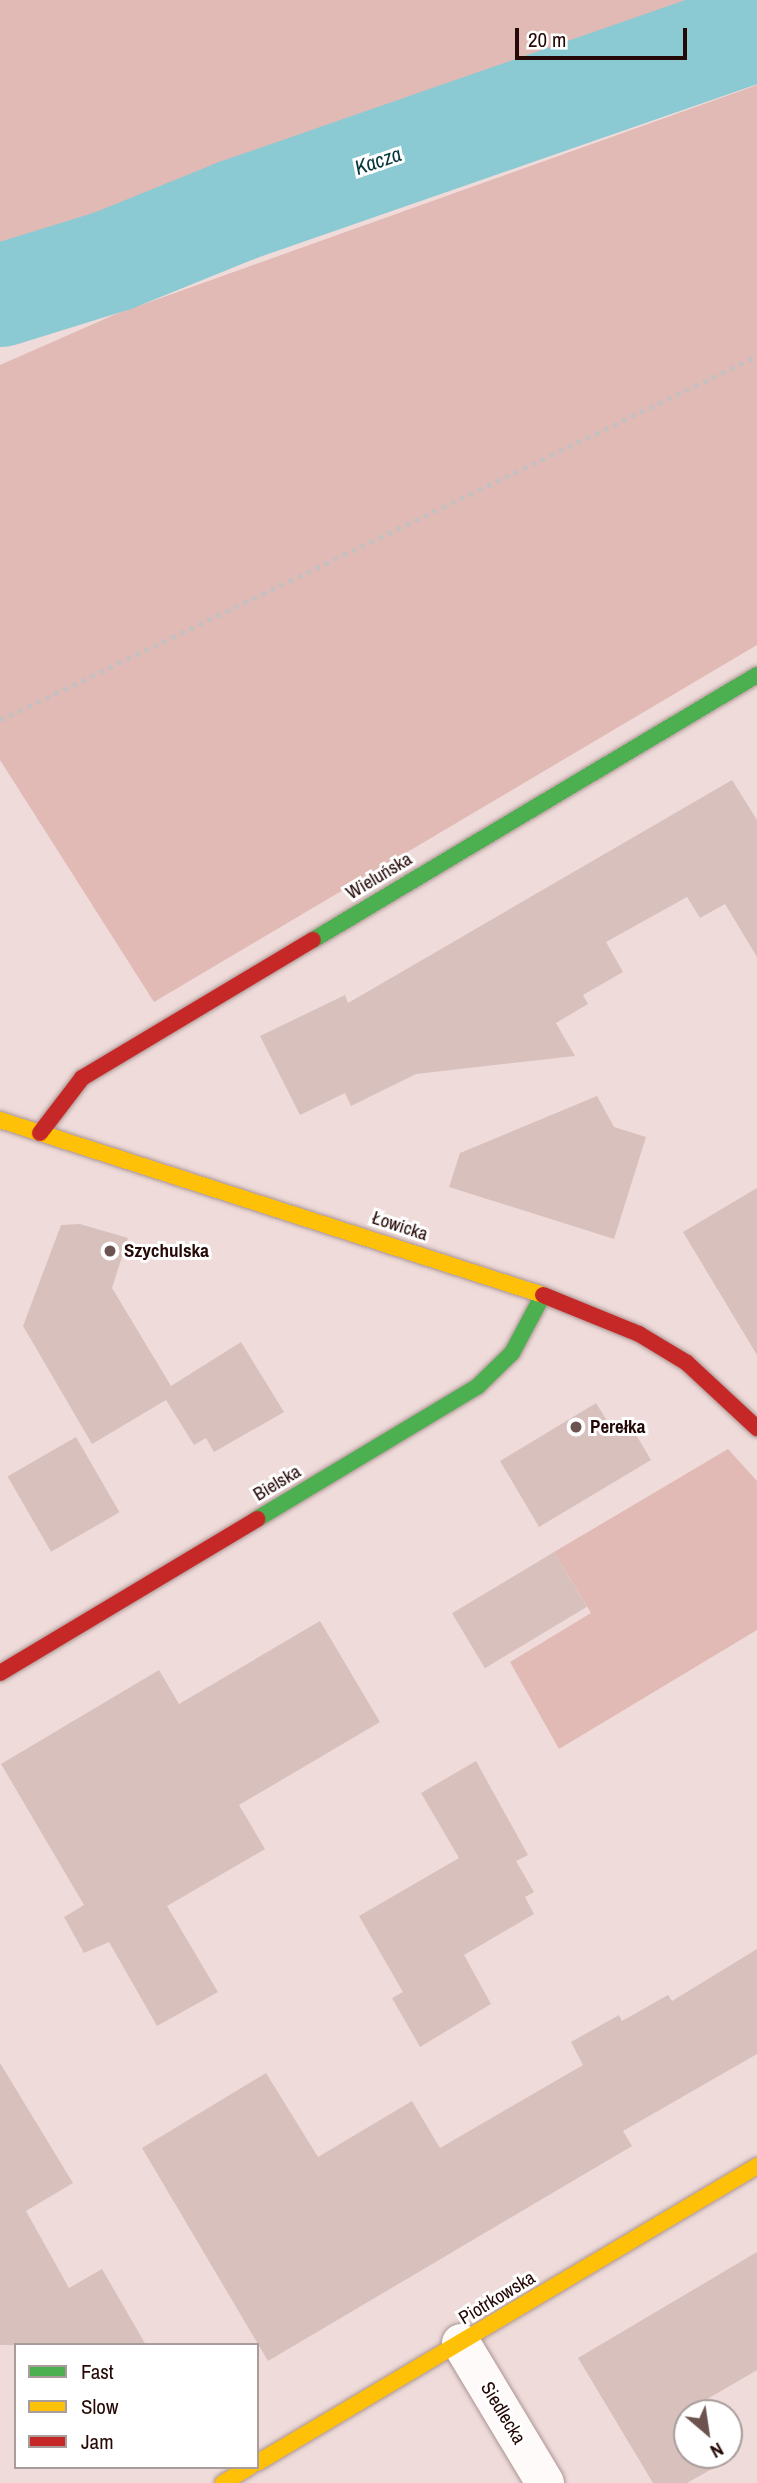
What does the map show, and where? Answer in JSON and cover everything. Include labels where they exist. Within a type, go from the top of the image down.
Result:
[{"type":"street","name":"Wieluńska","points":[[40,1133],[82,1078],[757,675]]},
{"type":"street","name":"Łowicka","points":[[0,1119],[543,1295],[639,1334],[687,1363],[752,1412]]},
{"type":"street","name":"Bielska","points":[[0,1673],[477,1387],[512,1353],[543,1295]]},
{"type":"street","name":"Piotrkowska","points":[[259,2462],[757,2166]]},
{"type":"street","name":"Siedlecka","points":[[461,2343],[545,2483]]},
{"type":"street","points":[[223,2483],[247,2469]]},
{"type":"path","points":[[0,720],[757,356]]},
{"type":"shaded area","points":[[0,0],[757,1],[176,194],[0,260]]},
{"type":"shaded area","points":[[757,85],[757,645],[154,1002],[0,760],[0,365],[116,314]]},
{"type":"shaded area","points":[[728,1449],[757,1481],[757,1630],[559,1749],[510,1662],[591,1613],[554,1552]]},
{"type":"building","points":[[732,780],[757,820],[757,957],[725,904],[700,918],[687,897],[606,942],[623,972],[583,995],[588,1004],[556,1023],[575,1056],[416,1074],[351,1106],[345,1093],[300,1115],[260,1036],[345,995],[348,1003]]},
{"type":"building","points":[[597,1096],[614,1127],[646,1137],[614,1239],[449,1187],[460,1153]]},
{"type":"building","points":[[757,1188],[757,1355],[683,1232]]},
{"type":"building","points":[[80,1224],[128,1238],[112,1288],[171,1386],[241,1342],[284,1412],[214,1452],[206,1438],[194,1445],[166,1400],[92,1444],[23,1326],[61,1225]]},
{"type":"building","points":[[596,1403],[611,1427],[635,1433],[651,1460],[539,1527],[500,1461]]},
{"type":"building","points":[[76,1437],[120,1512],[51,1552],[8,1476]]},
{"type":"building","points":[[554,1552],[587,1607],[485,1668],[452,1613]]},
{"type":"building","points":[[320,1621],[380,1722],[239,1805],[265,1849],[167,1906],[218,1992],[157,2026],[109,1942],[84,1953],[64,1917],[84,1905],[1,1764],[159,1670],[179,1704]]},
{"type":"building","points":[[476,1761],[528,1855],[516,1861],[534,1892],[525,1897],[534,1914],[464,1955],[491,2004],[420,2047],[392,1998],[403,1992],[359,1916],[459,1858],[421,1793]]},
{"type":"building","points":[[757,1949],[757,2054],[623,2131],[632,2146],[268,2361],[142,2148],[266,2073],[318,2157],[412,2101],[440,2148],[583,2065],[571,2042],[619,2015],[622,2021],[668,1995],[672,2001]]},
{"type":"building","points":[[0,2063],[73,2183],[26,2211],[69,2288],[102,2269],[145,2343],[0,2345]]},
{"type":"building","points":[[757,2252],[757,2370],[707,2399],[673,2399],[673,2469],[712,2469],[687,2483],[653,2483],[578,2358]]},
{"type":"waterway","name":"Kacza","points":[[0,295],[113,260],[236,210],[757,29]]},
{"type":"traffic: fast","points":[[313,940],[757,675]]},
{"type":"traffic: fast","points":[[257,1519],[477,1387],[512,1353],[543,1295]]},
{"type":"traffic: slow","points":[[0,1120],[543,1295]]},
{"type":"traffic: slow","points":[[259,2462],[757,2166]]},
{"type":"traffic: slow","points":[[223,2483],[247,2469]]},
{"type":"traffic: jam","points":[[40,1133],[82,1078],[313,940]]},
{"type":"traffic: jam","points":[[543,1295],[639,1334],[687,1363],[757,1428]]},
{"type":"traffic: jam","points":[[0,1673],[257,1519]]},
{"type":"place","name":"Szychulska","points":[[110,1251]]},
{"type":"place","name":"Perełka","points":[[576,1427]]}]
